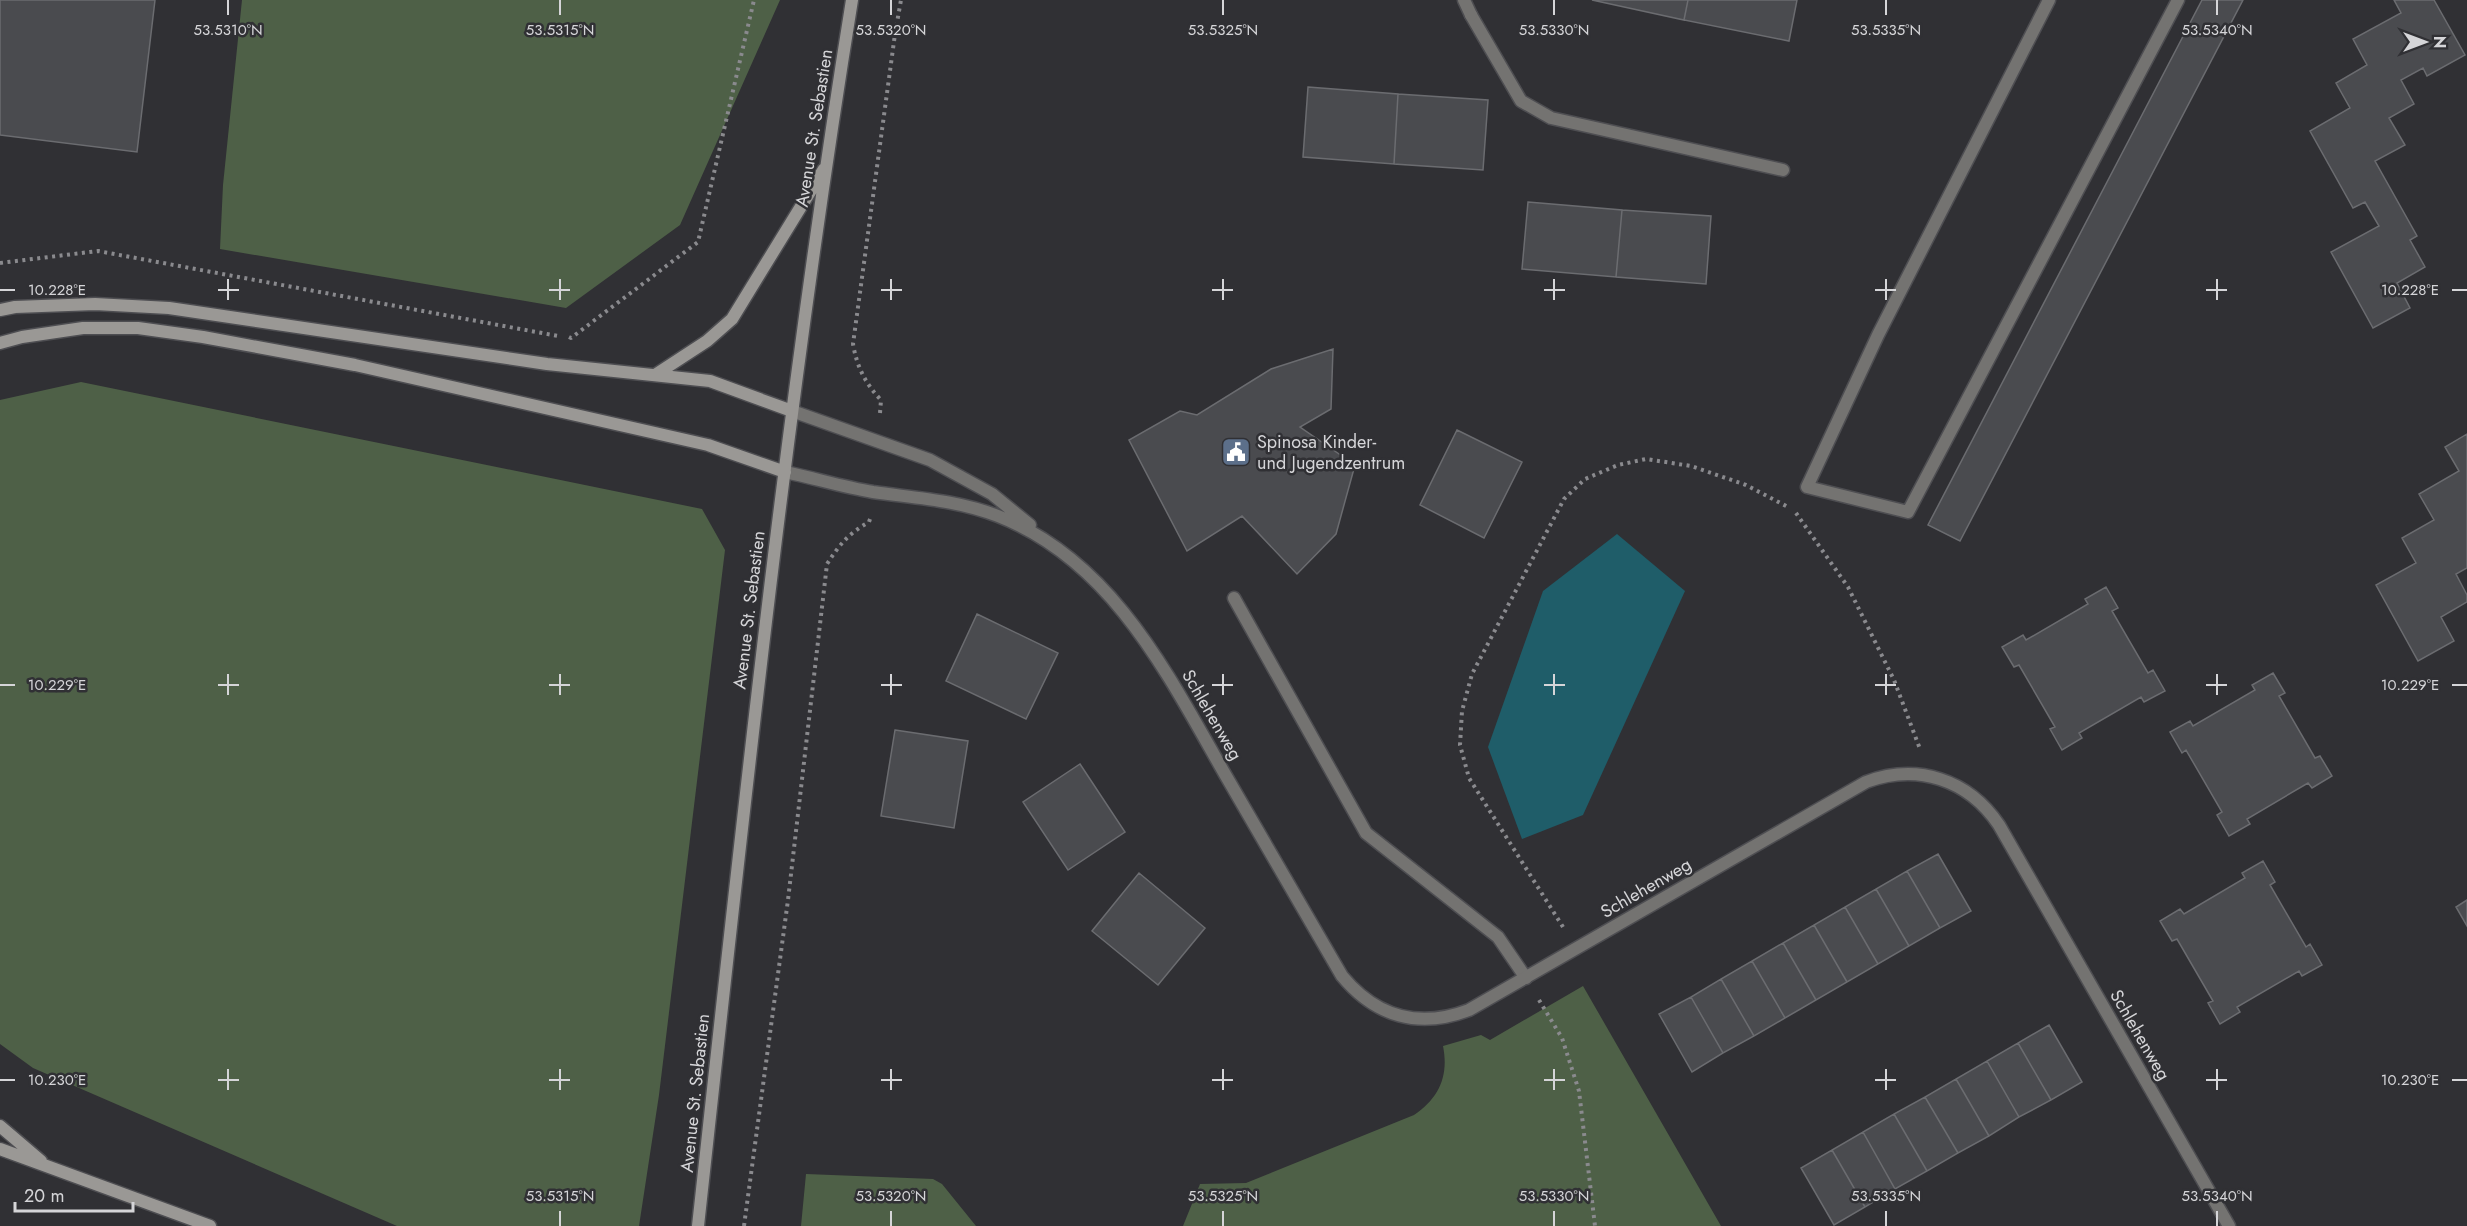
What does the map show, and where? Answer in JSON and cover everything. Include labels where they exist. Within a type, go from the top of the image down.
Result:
[{"type":"main road","name":"Avenue St. Sebastien","points":[[698,1226],[768,599],[826,165],[852,0]]},
{"type":"main road","points":[[655,375],[707,341],[732,319],[826,165]]},
{"type":"main road","points":[[0,310],[15,307],[95,304],[169,308],[547,364],[710,381],[792,411]]},
{"type":"main road","points":[[0,343],[22,337],[83,328],[138,328],[203,337],[355,365],[708,445],[784,472]]},
{"type":"main road","points":[[0,1126],[47,1166]]},
{"type":"main road","points":[[0,1149],[210,1226]]},
{"type":"street","points":[[1464,0],[1521,101],[1551,118],[1783,170]]},
{"type":"street","points":[[2049,0],[1878,335],[1807,487],[1908,512],[2178,0]]},
{"type":"street","name":"Schlehenweg","points":[[792,411],[930,460],[972,481],[1011,509],[1101,586],[1147,641],[1337,967],[1357,992],[1374,1005],[1394,1014],[1416,1019],[1437,1019],[1469,1010],[1866,782],[1898,774],[1930,776],[1950,782],[1970,793],[1993,816],[2229,1226]]},
{"type":"street","name":"Schlehenweg","points":[[784,472],[871,492],[976,508],[1016,524],[1053,545],[1070,558]]},
{"type":"street","points":[[1234,598],[1366,833],[1498,937],[1526,978]]},
{"type":"path","points":[[0,263],[98,251],[571,338],[698,242],[754,0]]},
{"type":"path","points":[[877,442],[881,400],[868,386],[857,364],[854,344],[901,0]]},
{"type":"path","points":[[1577,949],[1469,778],[1460,745],[1462,711],[1472,674],[1564,499],[1585,478],[1618,465],[1646,459],[1691,466],[1746,485],[1794,510],[1848,587],[1894,680],[1930,776]]},
{"type":"path","points":[[744,1226],[788,900],[827,564],[841,542],[869,522],[871,492]]},
{"type":"path","points":[[1526,978],[1562,1038],[1579,1091],[1594,1226]]},
{"type":"green space","points":[[242,0],[780,0],[680,225],[566,308],[220,249],[223,185]]},
{"type":"green space","points":[[81,382],[702,509],[725,550],[659,1095],[639,1226],[397,1226],[33,1068],[0,1044],[0,400]]},
{"type":"green space","points":[[1583,986],[1721,1226],[1183,1226],[1200,1184],[1246,1183],[1414,1115],[1430,1101],[1440,1085],[1445,1067],[1443,1046],[1481,1035],[1490,1040]]},
{"type":"green space","points":[[806,1174],[933,1179],[942,1184],[976,1226],[801,1226]]},
{"type":"water","points":[[1617,534],[1685,591],[1583,815],[1522,839],[1488,747],[1543,591]]},
{"type":"building","points":[[0,0],[155,0],[137,152],[0,135]]},
{"type":"building","points":[[1592,0],[1688,0],[1684,20]]},
{"type":"building","points":[[1688,0],[1797,0],[1789,41],[1684,20]]},
{"type":"building","points":[[2202,0],[2243,0],[1960,541],[1928,525]]},
{"type":"building","points":[[2394,0],[2434,0],[2465,55],[2427,76],[2423,68],[2401,80],[2414,104],[2389,118],[2405,145],[2375,161],[2417,236],[2410,240],[2425,267],[2397,283],[2410,308],[2373,328],[2331,252],[2379,226],[2365,202],[2353,208],[2310,131],[2350,108],[2336,83],[2367,65],[2353,39],[2401,13]]},
{"type":"building","points":[[1308,87],[1398,94],[1394,164],[1303,157]]},
{"type":"building","points":[[1398,94],[1488,100],[1483,170],[1394,164]]},
{"type":"building","points":[[1528,202],[1622,210],[1616,277],[1522,269]]},
{"type":"building","points":[[1622,210],[1711,216],[1706,284],[1616,277]]},
{"type":"building","name":"Spinosa Kinder- und Jugendzentrum","points":[[1333,349],[1331,409],[1300,427],[1355,465],[1336,534],[1297,574],[1242,516],[1187,551],[1129,440],[1180,411],[1197,415],[1271,369]]},
{"type":"building","points":[[1457,430],[1522,462],[1484,538],[1420,505]]},
{"type":"building","points":[[2467,434],[2467,568],[2456,574],[2467,595],[2467,602],[2441,617],[2454,641],[2418,661],[2376,585],[2416,563],[2402,538],[2434,520],[2419,494],[2459,471],[2445,447]]},
{"type":"building","points":[[2106,587],[2118,608],[2112,611],[2148,673],[2153,670],[2165,691],[2144,702],[2141,697],[2079,733],[2082,738],[2062,750],[2050,729],[2055,727],[2019,665],[2014,667],[2002,647],[2023,635],[2026,640],[2088,604],[2085,599]]},
{"type":"building","points":[[977,614],[1058,653],[1026,719],[946,681]]},
{"type":"building","points":[[2273,673],[2285,693],[2279,696],[2315,758],[2320,756],[2332,776],[2312,788],[2308,783],[2247,819],[2250,824],[2229,836],[2217,815],[2222,812],[2186,750],[2182,753],[2170,732],[2190,721],[2193,726],[2255,690],[2252,685]]},
{"type":"building","points":[[895,730],[968,741],[954,828],[881,816]]},
{"type":"building","points":[[1080,764],[1125,832],[1068,870],[1023,802]]},
{"type":"building","points":[[1938,854],[1971,911],[1940,928],[1907,871]]},
{"type":"building","points":[[2263,861],[2275,882],[2270,885],[2306,947],[2310,944],[2322,965],[2302,976],[2299,971],[2237,1007],[2240,1012],[2220,1024],[2208,1003],[2213,1001],[2177,939],[2172,941],[2160,921],[2180,909],[2184,914],[2245,878],[2242,873]]},
{"type":"building","points":[[1907,871],[1940,928],[1909,946],[1876,889]]},
{"type":"building","points":[[1139,873],[1205,928],[1158,985],[1092,931]]},
{"type":"building","points":[[1876,889],[1909,946],[1878,964],[1845,907]]},
{"type":"building","points":[[2467,900],[2467,926],[2456,907]]},
{"type":"building","points":[[1845,907],[1878,964],[1847,982],[1814,925]]},
{"type":"building","points":[[1814,925],[1847,982],[1816,1000],[1783,943]]},
{"type":"building","points":[[1783,943],[1816,1000],[1785,1018],[1752,961]]},
{"type":"building","points":[[1752,961],[1785,1018],[1754,1036],[1721,979]]},
{"type":"building","points":[[1721,979],[1754,1036],[1723,1053],[1691,997]]},
{"type":"building","points":[[1691,997],[1723,1053],[1692,1072],[1659,1014]]},
{"type":"building","points":[[2049,1025],[2082,1082],[2051,1100],[2018,1043]]},
{"type":"building","points":[[2018,1043],[2051,1100],[2019,1117],[1987,1061]]},
{"type":"building","points":[[1987,1061],[2019,1117],[1989,1136],[1956,1079]]},
{"type":"building","points":[[1956,1079],[1989,1136],[1958,1153],[1925,1097]]},
{"type":"building","points":[[1925,1097],[1958,1153],[1927,1171],[1894,1114]]},
{"type":"building","points":[[1894,1114],[1927,1171],[1895,1189],[1863,1132]]},
{"type":"building","points":[[1863,1132],[1895,1189],[1865,1207],[1832,1150]]},
{"type":"building","points":[[1832,1150],[1865,1207],[1834,1225],[1801,1168]]},
{"type":"place","name":"Spinosa Kinder- und Jugendzentrum","points":[[1236,452]]}]
